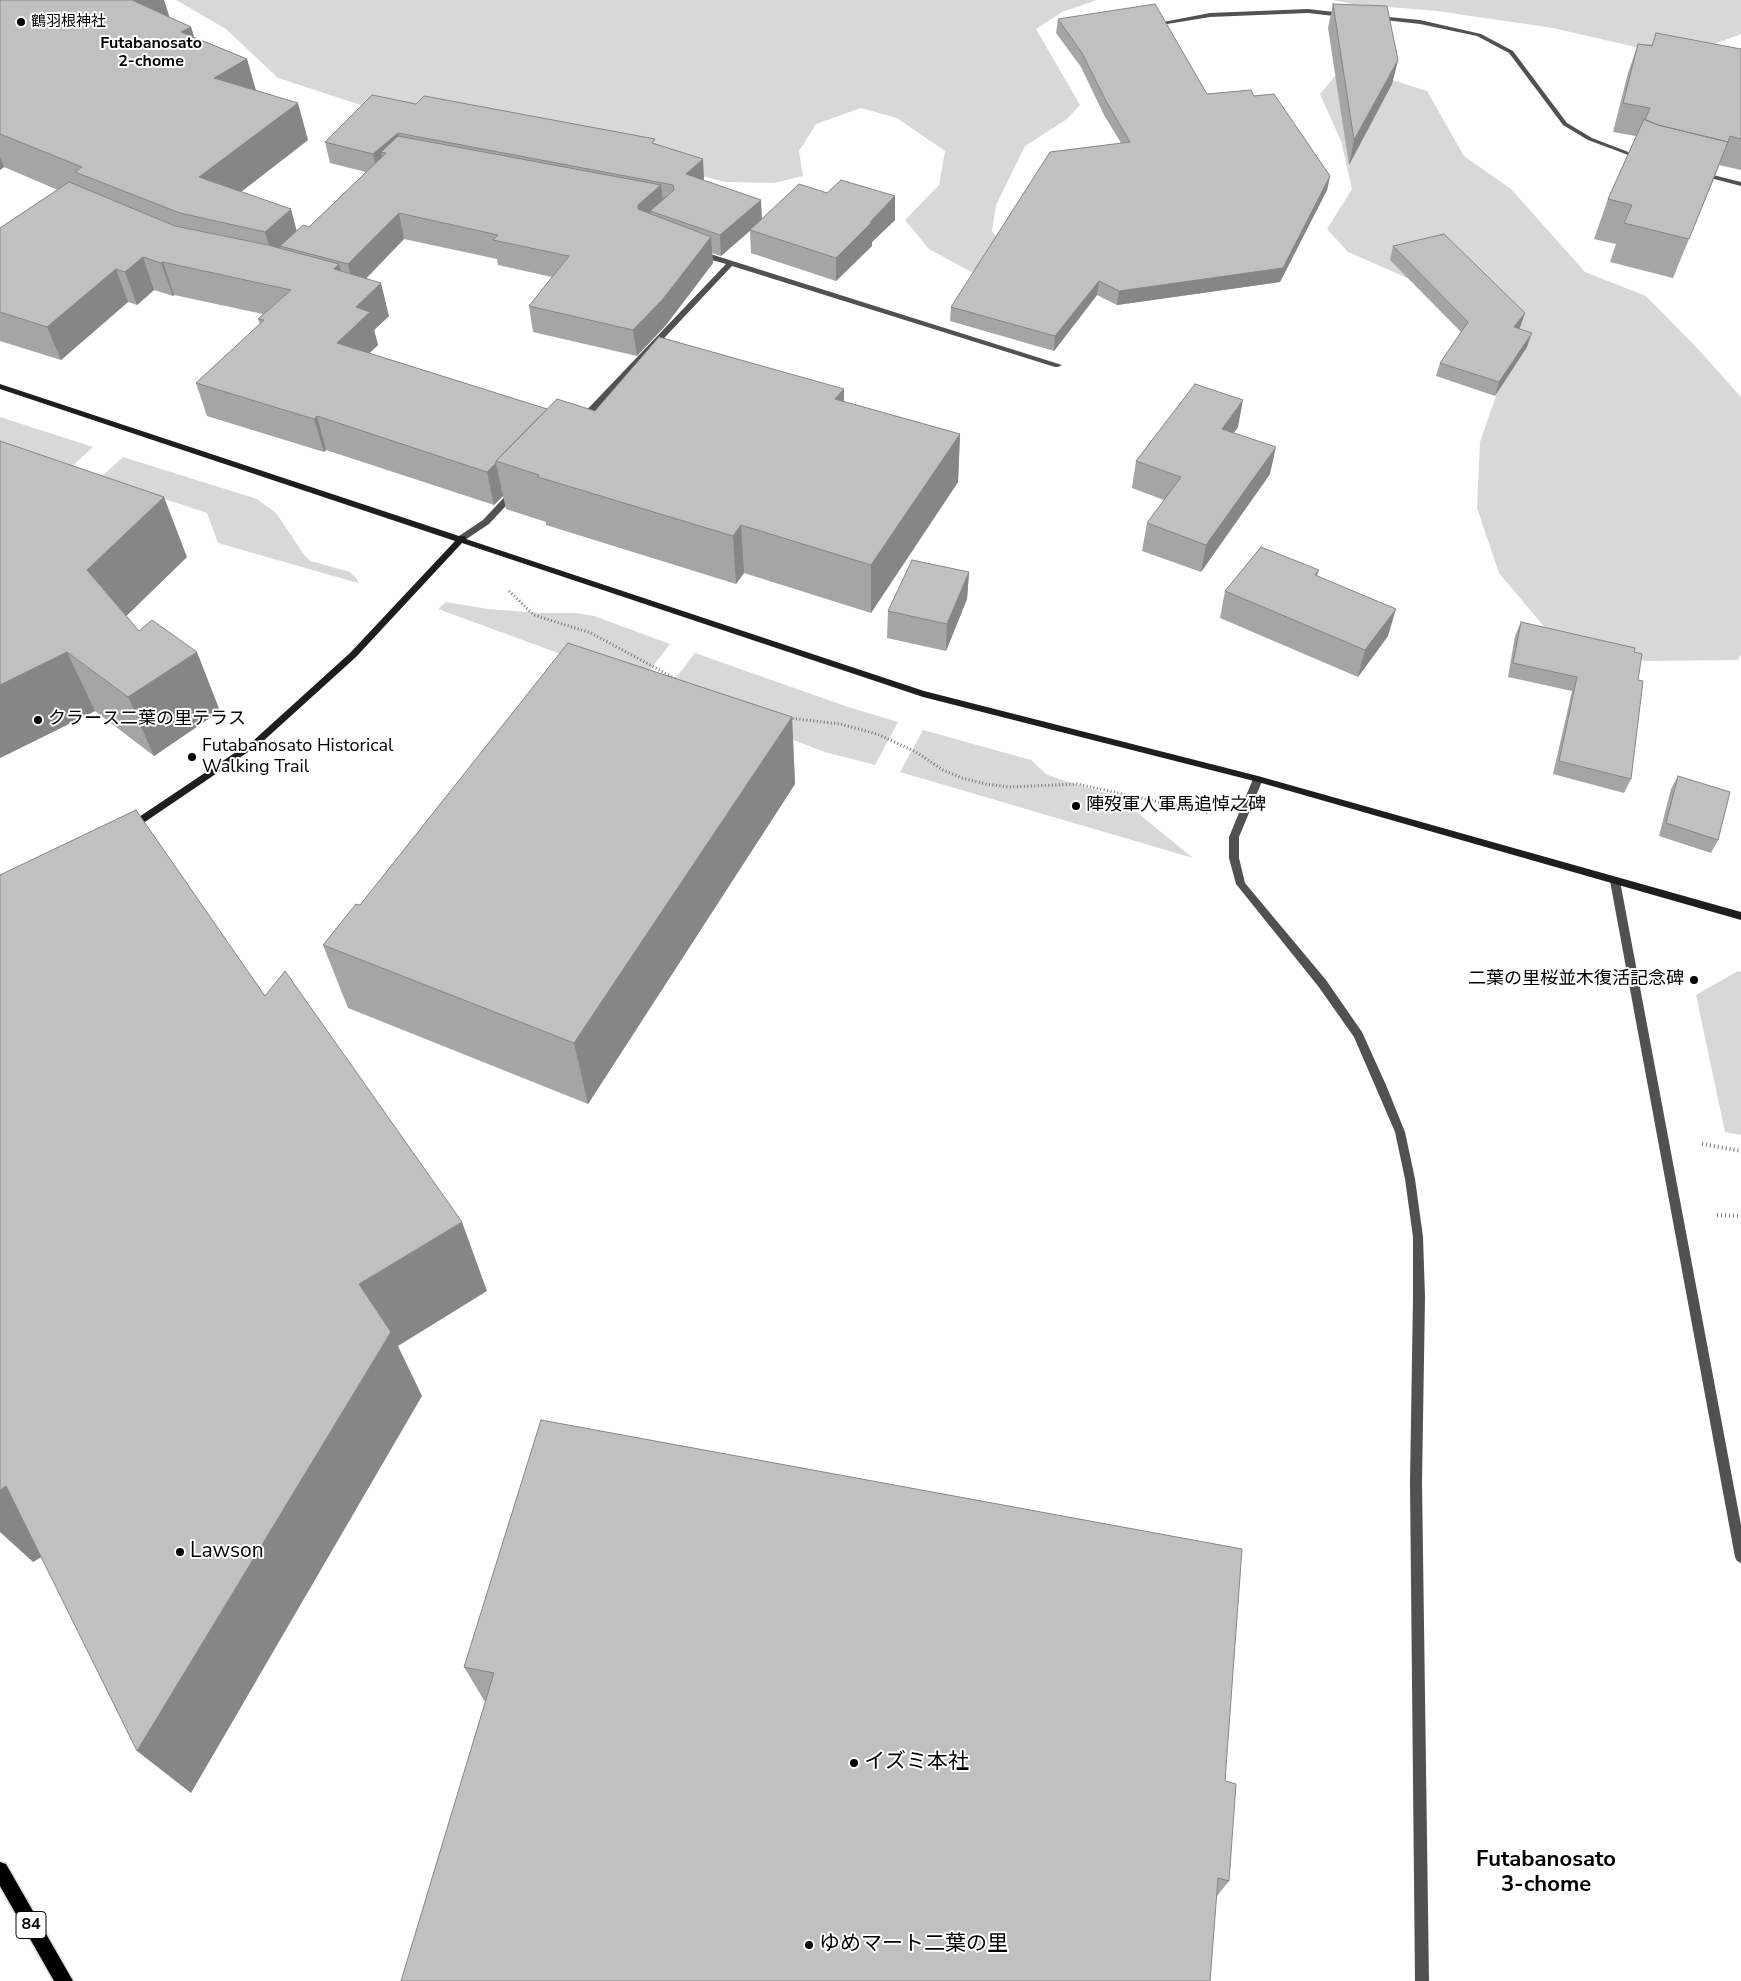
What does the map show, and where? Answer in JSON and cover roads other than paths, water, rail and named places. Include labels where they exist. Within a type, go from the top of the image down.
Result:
[{"type":"main road","name":"84","points":[[0,1870],[64,1981]]},
{"type":"street","points":[[1161,23],[1210,15],[1298,12],[1355,16]]},
{"type":"street","points":[[1373,17],[1420,22],[1479,34],[1511,52],[1564,124],[1590,139],[1646,161]]},
{"type":"street","points":[[1694,172],[1741,184]]},
{"type":"street","points":[[696,252],[1058,365]]},
{"type":"street","points":[[574,428],[730,264]]},
{"type":"street","points":[[0,386],[462,538],[923,694],[1258,779],[1741,916]]},
{"type":"street","points":[[127,830],[256,742],[352,655],[462,538],[486,522],[520,486]]},
{"type":"street","points":[[1258,779],[1234,837],[1234,858],[1241,884],[1322,983],[1358,1036],[1382,1085],[1400,1132],[1410,1179],[1418,1237],[1420,1297],[1416,1482],[1422,1981]]},
{"type":"street","points":[[1615,881],[1741,1557]]},
{"type":"place","name":"鶴羽根神社","points":[[21,22]]},
{"type":"place","name":"クラース二葉の里テラス","points":[[38,720]]},
{"type":"place","name":"Futabanosato Historical Walking Trail","points":[[192,757]]},
{"type":"place","name":"陣歿軍人軍馬追悼之碑","points":[[1076,806]]},
{"type":"place","name":"二葉の里桜並木復活記念碑","points":[[1694,980]]},
{"type":"place","name":"Lawson","points":[[180,1552]]},
{"type":"place","name":"イズミ本社","points":[[854,1763]]},
{"type":"place","name":"ゆめマート二葉の里","points":[[809,1945]]},
{"type":"district","name":"Futabanosato 2-chome","points":[[151,53]]},
{"type":"district","name":"Futabanosato 3-chome","points":[[1546,1874]]}]
